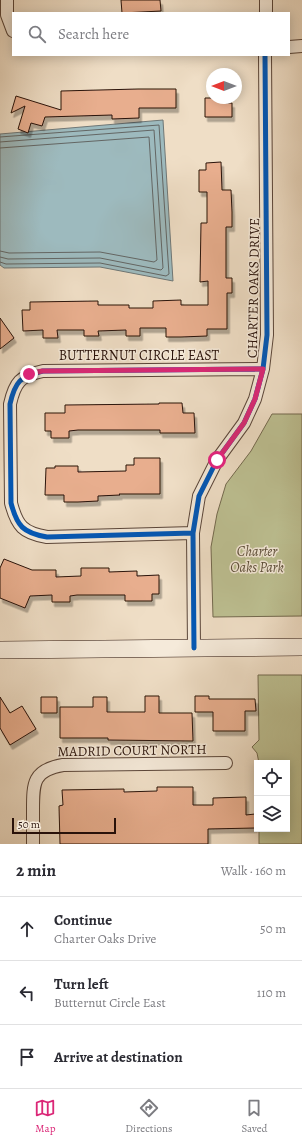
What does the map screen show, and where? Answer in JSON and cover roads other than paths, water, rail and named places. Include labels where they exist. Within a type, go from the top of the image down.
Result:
[{"type":"street","points":[[7,0],[7,15],[12,28]]},
{"type":"street","points":[[266,0],[266,12]]},
{"type":"street","points":[[290,47],[302,46]]},
{"type":"street","name":"CHARTER OAKS DRIVE","points":[[194,648],[192,533],[199,496],[217,460],[244,423],[255,399],[263,369],[266,335],[265,56]]},
{"type":"street","name":"BUTTERNUT CIRCLE EAST","points":[[192,533],[47,538],[33,535],[23,529],[15,517],[11,503],[10,404],[13,392],[18,382],[29,374],[42,371],[263,369]]},
{"type":"street","points":[[0,650],[302,647]]},
{"type":"street","name":"MADRID COURT NORTH","points":[[33,844],[33,789],[36,778],[44,770],[53,766],[63,764],[226,763]]},
{"type":"water","points":[[163,120],[173,281],[100,267],[4,268],[0,265],[0,134]]},
{"type":"park label","name":"Charter Oaks Park","points":[[257,560]]}]
